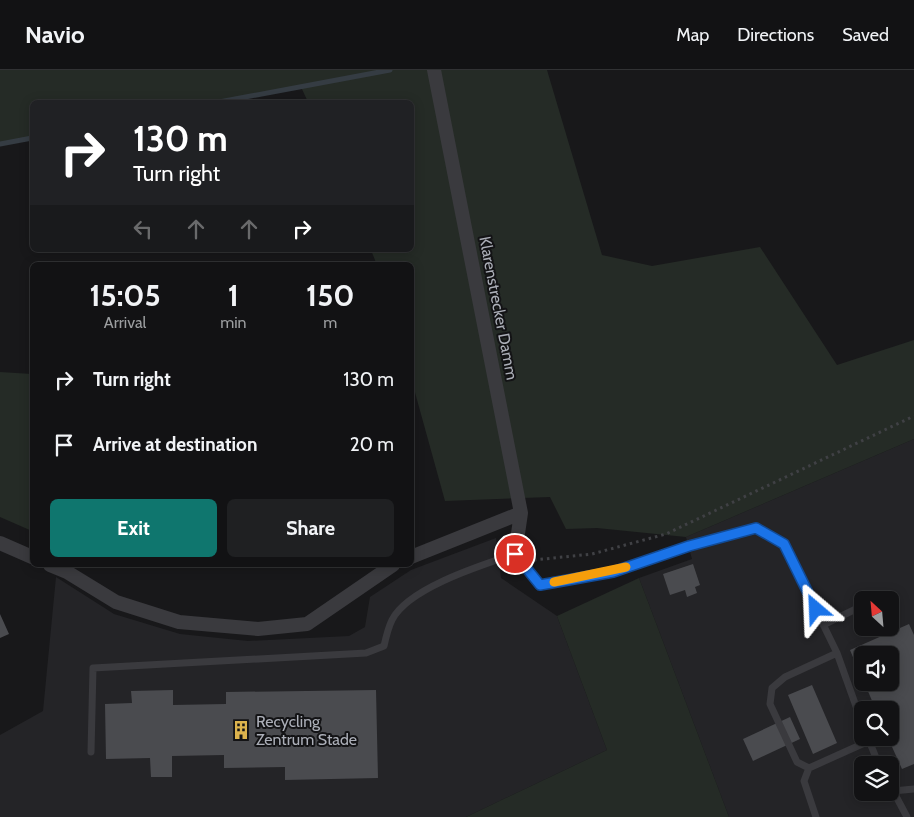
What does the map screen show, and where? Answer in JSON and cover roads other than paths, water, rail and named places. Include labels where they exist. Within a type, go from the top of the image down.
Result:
[{"type":"street","name":"Klarenstrecker Damm","points":[[434,70],[521,513],[517,557]]},
{"type":"street","points":[[414,557],[521,513]]},
{"type":"street","points":[[0,543],[30,556]]},
{"type":"street","points":[[55,567],[68,572],[116,602],[179,622],[258,629],[307,624],[389,567]]},
{"type":"lane","points":[[91,752],[93,668],[366,652],[384,646],[392,619],[408,600],[468,569],[517,557],[540,585],[613,572],[689,546],[756,528],[784,544],[837,653],[854,701]]},
{"type":"lane","points":[[824,625],[854,610]]},
{"type":"lane","points":[[809,768],[797,762],[794,756],[770,704],[772,688],[785,677],[837,653]]},
{"type":"lane","points":[[816,817],[804,782],[809,768],[855,746]]},
{"type":"lane","points":[[899,788],[914,789]]},
{"type":"lane","points":[[899,801],[907,817]]},
{"type":"waterway","points":[[230,100],[390,70]]},
{"type":"waterway","points":[[0,144],[30,138]]},
{"type":"place","name":"Recycling Zentrum Stade","points":[[241,730]]}]
